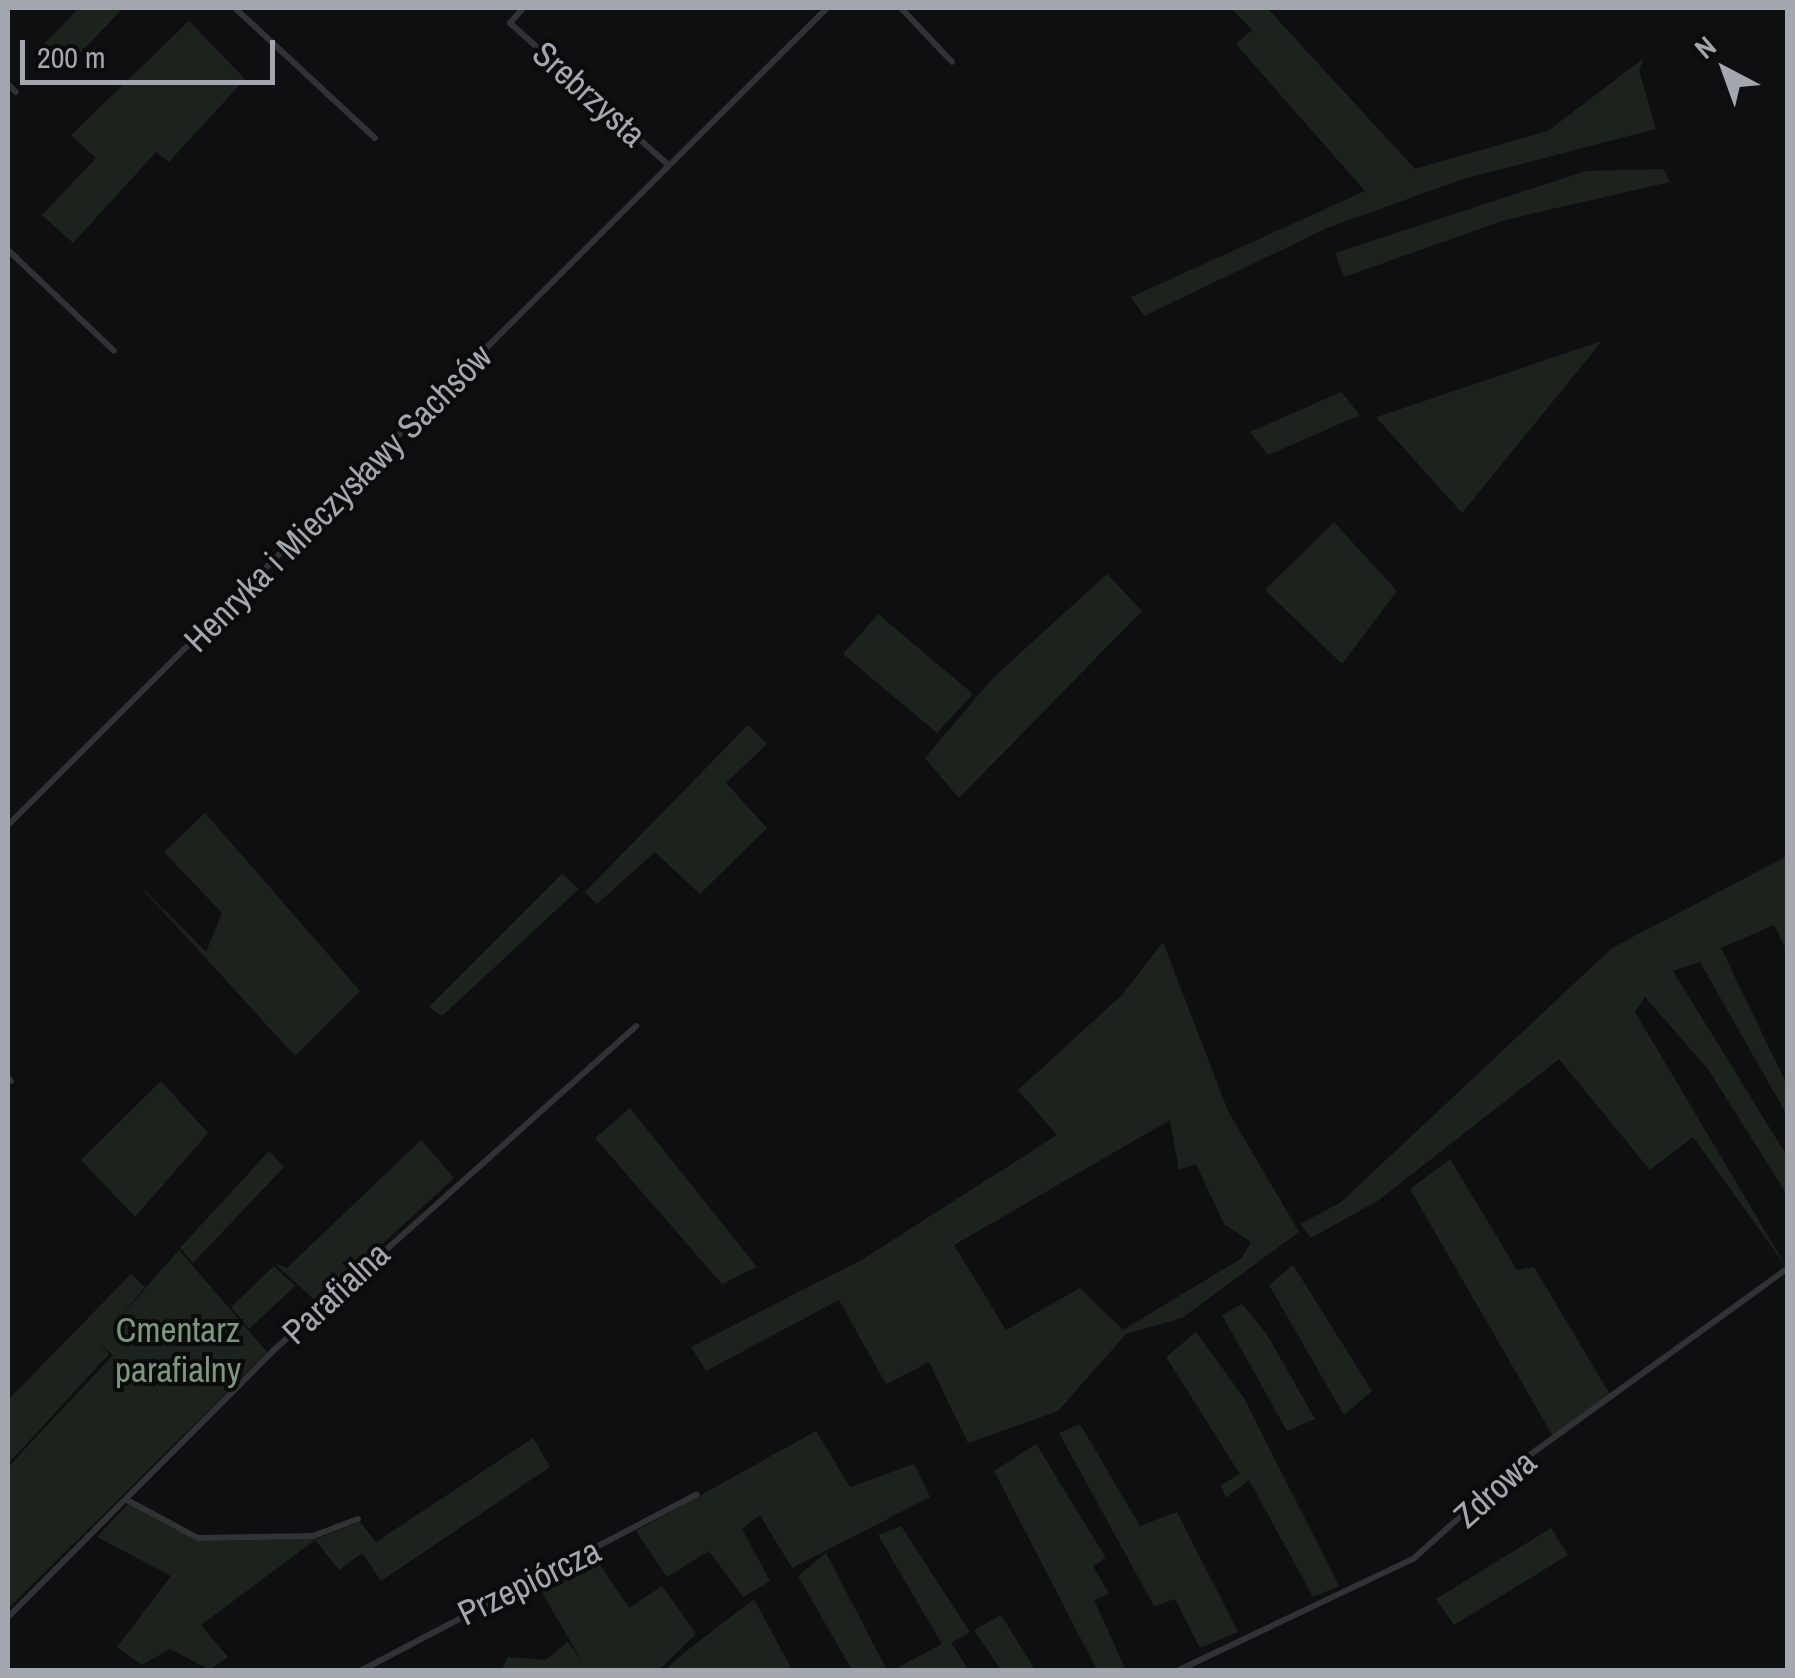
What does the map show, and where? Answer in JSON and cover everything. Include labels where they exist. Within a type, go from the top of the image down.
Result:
[{"type":"street","points":[[236,8],[374,138]]},
{"type":"street","name":"Srebrzysta","points":[[523,8],[510,23],[667,167]]},
{"type":"street","name":"Henryka i Mieczysławy Sachsów","points":[[8,825],[827,8]]},
{"type":"street","points":[[902,8],[952,62]]},
{"type":"street","points":[[8,84],[16,92]]},
{"type":"street","points":[[8,250],[114,351]]},
{"type":"street","name":"Parafialna","points":[[8,1616],[274,1350],[636,1026]]},
{"type":"street","name":"Zdrowa","points":[[1179,1670],[1413,1559],[1527,1457],[1788,1268]]},
{"type":"street","name":"Przepiórcza","points":[[362,1670],[697,1494]]},
{"type":"street","points":[[127,1500],[198,1538],[312,1536],[358,1519]]},
{"type":"green space","points":[[79,8],[123,8],[67,67],[44,44]]},
{"type":"green space","points":[[1231,8],[1267,8],[1415,169],[1548,131],[1644,58],[1639,70],[1656,129],[1463,179],[1327,228],[1144,316],[1131,297],[1365,191],[1236,44],[1252,30]]},
{"type":"green space","points":[[189,21],[245,79],[169,162],[156,152],[73,243],[42,215],[96,158],[71,135]]},
{"type":"green space","points":[[1663,169],[1670,182],[1505,220],[1344,277],[1335,253],[1586,171]]},
{"type":"green space","points":[[1602,341],[1462,513],[1376,417],[1377,417]]},
{"type":"green space","points":[[1341,392],[1360,415],[1268,455],[1250,432]]},
{"type":"green space","points":[[1334,522],[1397,591],[1342,664],[1265,590]]},
{"type":"green space","points":[[1107,574],[1142,611],[959,798],[925,758],[992,679]]},
{"type":"green space","points":[[878,614],[973,694],[937,733],[843,654]]},
{"type":"green space","points":[[748,725],[767,744],[726,783],[767,828],[700,894],[655,852],[597,904],[585,892]]},
{"type":"green space","points":[[205,813],[360,991],[295,1056],[128,873],[206,952],[222,913],[164,852]]},
{"type":"green space","points":[[1787,856],[1787,951],[1774,925],[1721,948],[1787,1085],[1787,1115],[1700,962],[1673,971],[1787,1156],[1787,1195],[1708,1069],[1645,997],[1635,1012],[1787,1268],[1693,1137],[1650,1170],[1559,1059],[1379,1200],[1311,1238],[1300,1224],[1340,1203],[1612,948]]},
{"type":"green space","points":[[562,874],[579,889],[442,1016],[429,1007]]},
{"type":"green space","points":[[1163,942],[1228,1111],[1299,1232],[1182,1318],[1126,1334],[1058,1411],[968,1443],[929,1362],[886,1384],[839,1300],[706,1371],[691,1347],[863,1259],[1057,1135],[1018,1090],[1122,995]],"holes":[[[1170,1120],[1179,1170],[1196,1164],[1224,1224],[1251,1242],[1242,1258],[1123,1330],[1080,1288],[1006,1330],[954,1245]]]},
{"type":"green space","points":[[161,1081],[208,1133],[135,1217],[81,1160]]},
{"type":"green space","points":[[630,1108],[757,1267],[722,1284],[595,1138]]},
{"type":"green space","points":[[421,1140],[454,1178],[318,1303],[274,1263],[287,1268]]},
{"type":"green space","points":[[269,1151],[284,1167],[193,1263],[180,1248]]},
{"type":"green space","points":[[1450,1159],[1517,1270],[1534,1267],[1611,1396],[1554,1438],[1410,1189]]},
{"type":"green space","name":"Cmentarz parafialny","points":[[179,1250],[267,1352],[8,1609],[8,1467],[113,1355],[99,1343],[109,1354],[8,1464],[8,1400],[131,1274],[145,1287],[109,1330]]},
{"type":"green space","points":[[1293,1265],[1372,1391],[1344,1415],[1269,1285]]},
{"type":"green space","points":[[274,1266],[295,1286],[249,1329],[231,1307]]},
{"type":"green space","points":[[1242,1304],[1266,1333],[1315,1419],[1287,1431],[1222,1315]]},
{"type":"green space","points":[[1196,1332],[1244,1398],[1339,1586],[1313,1597],[1249,1480],[1226,1498],[1221,1485],[1240,1474],[1166,1357]]},
{"type":"green space","points":[[1080,1424],[1140,1526],[1177,1512],[1238,1632],[1200,1648],[1175,1599],[1154,1606],[1059,1433]]},
{"type":"green space","points":[[816,1431],[850,1487],[914,1464],[930,1497],[792,1568],[760,1515],[742,1529],[770,1581],[743,1597],[709,1551],[667,1577],[636,1531]]},
{"type":"green space","points":[[533,1438],[550,1467],[381,1581],[362,1553],[339,1570],[315,1540],[201,1625],[228,1657],[210,1670],[170,1649],[142,1665],[117,1647],[171,1576],[97,1537],[128,1504],[197,1541],[316,1539],[360,1522],[376,1542]]},
{"type":"green space","points":[[1036,1444],[1106,1558],[1093,1566],[1109,1594],[1094,1600],[1126,1670],[1097,1670],[994,1471]]},
{"type":"green space","points":[[901,1526],[970,1632],[951,1643],[969,1670],[893,1670],[942,1644],[878,1535]]},
{"type":"green space","points":[[1551,1528],[1568,1555],[1454,1625],[1436,1599]]},
{"type":"green space","points":[[826,1553],[887,1670],[852,1670],[798,1576]]},
{"type":"green space","points":[[594,1556],[629,1608],[662,1586],[696,1634],[659,1670],[501,1670],[508,1657],[545,1660],[568,1642],[583,1663],[537,1584]]},
{"type":"green space","points":[[754,1599],[792,1670],[665,1670],[685,1652]]},
{"type":"green space","points":[[1001,1615],[1035,1670],[1001,1670],[974,1630]]}]
